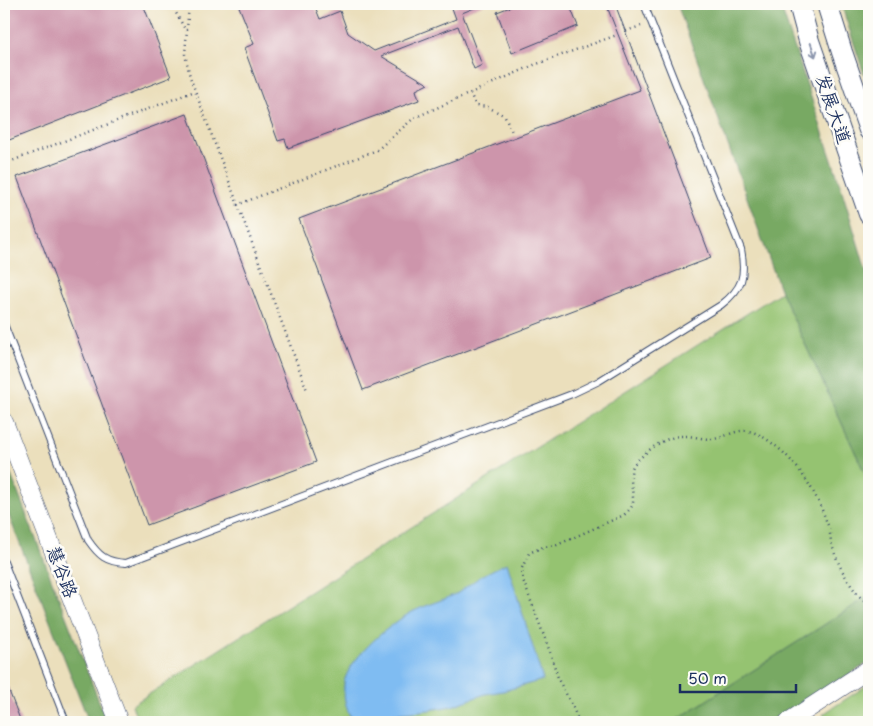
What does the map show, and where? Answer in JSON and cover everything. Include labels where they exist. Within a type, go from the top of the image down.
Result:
[{"type":"main road","name":"发展大道","points":[[799,4],[809,41],[869,214]]},
{"type":"main road","name":"发展大道","points":[[827,4],[869,130]]},
{"type":"street","name":"慧谷路","points":[[4,422],[119,722]]},
{"type":"street","points":[[788,722],[869,669]]},
{"type":"lane","points":[[4,324],[88,540],[97,553],[111,562],[126,563],[572,394],[599,381],[721,305],[734,294],[744,268],[741,249],[644,4]]},
{"type":"lane","points":[[4,562],[66,722]]},
{"type":"path","points":[[173,4],[187,33]]},
{"type":"path","points":[[189,4],[185,54],[194,92],[307,390]]},
{"type":"path","points":[[384,4],[408,8],[418,4]]},
{"type":"path","points":[[626,31],[651,22]]},
{"type":"path","points":[[237,205],[377,150],[414,118],[534,65],[617,35]]},
{"type":"path","points":[[4,164],[194,92]]},
{"type":"path","points":[[470,93],[475,104],[488,107],[505,116],[512,132]]},
{"type":"path","points":[[579,722],[559,682],[523,580],[522,568],[525,558],[529,552],[557,545],[624,514],[631,508],[633,502],[631,469],[634,463],[657,445],[670,438],[683,436],[712,439],[738,430],[750,431],[768,440],[781,450],[812,490],[828,526],[831,542],[842,570],[853,588],[869,606]]},
{"type":"green space","points":[[677,4],[780,4],[840,184],[869,280],[869,482],[781,292]]},
{"type":"green space","points":[[841,4],[869,4],[869,89]]},
{"type":"green space","points":[[781,292],[869,482],[869,596],[673,722],[138,722],[132,705]]},
{"type":"green space","points":[[4,457],[107,722],[89,722],[4,503]]},
{"type":"green space","points":[[869,596],[869,662],[777,722],[673,722]]},
{"type":"green space","points":[[869,684],[869,722],[829,722],[823,714]]},
{"type":"water","points":[[507,563],[543,680],[485,694],[452,706],[359,718],[350,716],[344,698],[345,679],[356,660],[373,641],[393,624],[412,612],[458,593],[480,577]]},
{"type":"building","points":[[4,4],[143,4],[171,77],[4,142]]},
{"type":"building","points":[[238,4],[314,4],[320,19],[340,11],[348,33],[374,51],[456,19],[452,8],[464,4],[484,4],[462,13],[482,65],[474,69],[458,26],[381,56],[428,84],[416,90],[419,100],[288,148],[285,139],[278,141],[244,48],[254,44]]},
{"type":"building","points":[[518,4],[569,4],[578,26],[512,53],[497,12]]},
{"type":"building","points":[[606,4],[615,4],[711,258],[363,390],[299,219],[640,90]]},
{"type":"building","points":[[187,114],[316,462],[147,525],[17,177]]},
{"type":"building","points":[[4,678],[21,722],[4,722]]}]
